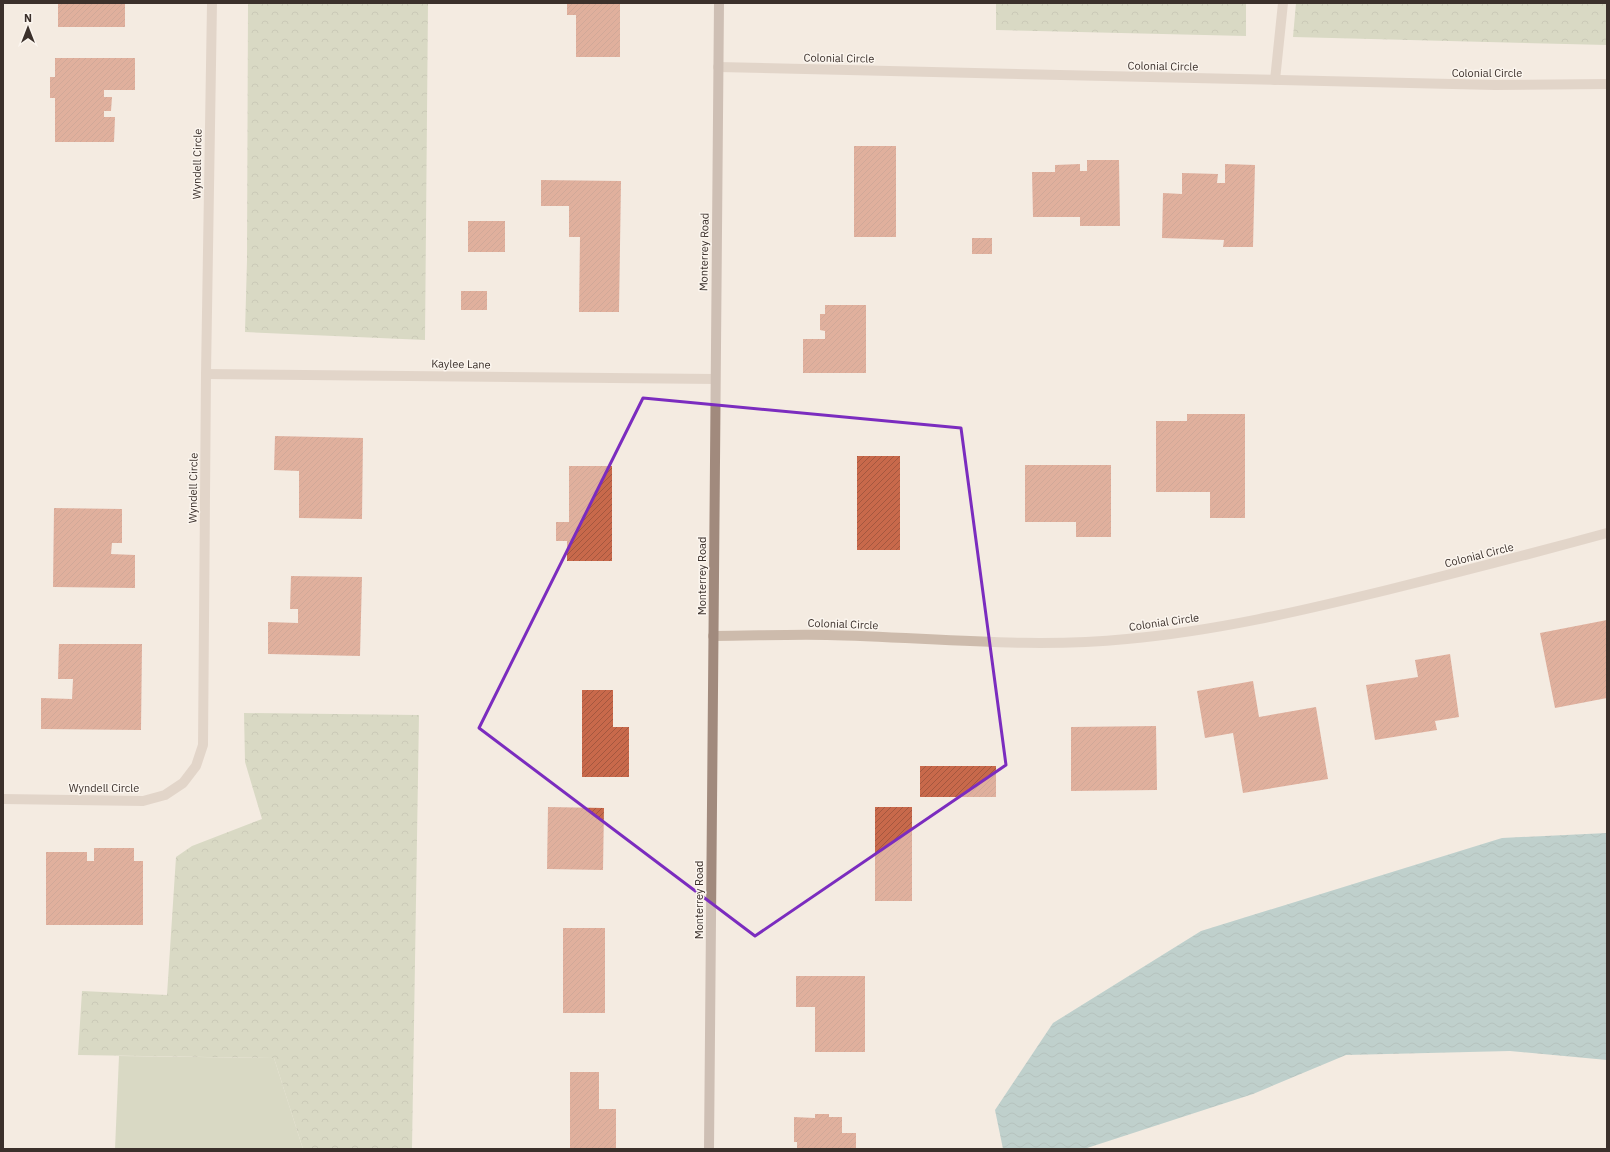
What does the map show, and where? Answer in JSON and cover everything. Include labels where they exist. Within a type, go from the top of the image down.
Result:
[{"type":"street","name":"Wyndell Circle","points":[[3,799],[144,801],[165,795],[183,783],[196,766],[203,745],[206,374],[212,3]]},
{"type":"street","name":"Monterrey Road","points":[[709,1149],[719,3]]},
{"type":"street","points":[[1275,80],[1283,3]]},
{"type":"street","name":"Colonial Circle","points":[[718,67],[1494,85],[1607,84]]},
{"type":"street","name":"Kaylee Lane","points":[[206,374],[715,379]]},
{"type":"street","name":"Colonial Circle","points":[[713,636],[826,634],[975,642],[1030,643],[1126,639],[1215,627],[1326,605],[1497,563],[1607,533]]},
{"type":"highlighted area","points":[[643,398],[961,428],[1006,765],[755,936],[479,728]]},
{"type":"green space","points":[[248,3],[428,3],[425,340],[245,332],[247,260]]},
{"type":"green space","points":[[996,3],[1246,3],[1246,36],[996,30]]},
{"type":"green space","points":[[1296,3],[1607,3],[1607,45],[1293,37]]},
{"type":"green space","points":[[244,713],[419,715],[412,1149],[303,1149],[274,1058],[78,1055],[82,991],[167,995],[176,857],[192,846],[262,819],[245,762]]},
{"type":"green space","points":[[119,1056],[274,1058],[303,1149],[115,1149]]},
{"type":"water","points":[[1607,833],[1607,1060],[1510,1051],[1346,1055],[1253,1094],[1084,1149],[1003,1149],[995,1110],[1053,1023],[1201,931],[1502,838]]},
{"type":"building","points":[[58,3],[125,3],[125,27],[58,27]]},
{"type":"building","points":[[567,3],[620,3],[620,57],[576,57],[576,15],[567,15]]},
{"type":"building","points":[[55,58],[135,58],[135,90],[104,90],[104,97],[112,97],[111,111],[104,111],[104,117],[115,117],[114,142],[55,142],[55,98],[50,98],[50,77],[55,77]]},
{"type":"building","points":[[854,146],[896,146],[896,237],[854,237]]},
{"type":"building","points":[[1087,160],[1119,160],[1120,226],[1080,226],[1080,217],[1033,217],[1032,172],[1055,172],[1055,165],[1080,164],[1080,171],[1087,171]]},
{"type":"building","points":[[1225,164],[1255,165],[1253,247],[1223,247],[1224,240],[1162,238],[1163,193],[1182,194],[1182,173],[1218,174],[1217,183],[1225,183]]},
{"type":"building","points":[[541,180],[621,181],[619,312],[579,312],[580,237],[569,237],[569,206],[541,206]]},
{"type":"building","points":[[468,221],[505,221],[505,252],[468,252]]},
{"type":"building","points":[[972,238],[992,238],[992,254],[972,254]]},
{"type":"building","points":[[461,291],[487,291],[487,310],[461,310]]},
{"type":"building","points":[[825,305],[866,305],[866,373],[803,373],[803,339],[825,339],[825,331],[820,330],[820,314],[825,314]]},
{"type":"building","points":[[1187,414],[1245,414],[1245,518],[1210,518],[1210,492],[1156,492],[1156,421],[1187,421]]},
{"type":"building","points":[[275,436],[363,438],[362,519],[299,518],[299,471],[274,470]]},
{"type":"building","points":[[857,456],[900,456],[900,550],[857,550]]},
{"type":"building","points":[[1025,465],[1111,465],[1111,537],[1076,537],[1076,522],[1025,522]]},
{"type":"building","points":[[569,466],[612,466],[612,561],[567,561],[567,541],[556,541],[556,522],[569,522]]},
{"type":"building","points":[[54,508],[122,509],[122,543],[112,543],[111,554],[135,555],[135,588],[53,587]]},
{"type":"building","points":[[291,576],[362,577],[360,656],[268,654],[268,622],[298,623],[298,609],[290,609]]},
{"type":"building","points":[[1607,620],[1607,698],[1555,708],[1540,633]]},
{"type":"building","points":[[59,644],[142,644],[141,730],[41,729],[41,698],[72,699],[73,679],[58,679]]},
{"type":"building","points":[[1450,654],[1459,717],[1435,721],[1437,730],[1375,740],[1366,685],[1418,677],[1415,660]]},
{"type":"building","points":[[1253,681],[1259,717],[1316,707],[1328,779],[1243,793],[1233,733],[1205,738],[1197,691]]},
{"type":"building","points":[[582,690],[613,690],[613,727],[629,727],[629,777],[582,777]]},
{"type":"building","points":[[1156,726],[1157,790],[1071,791],[1071,727]]},
{"type":"building","points":[[920,766],[996,766],[996,797],[920,797]]},
{"type":"building","points":[[548,807],[604,808],[603,870],[547,869]]},
{"type":"building","points":[[875,807],[912,807],[912,901],[875,901]]},
{"type":"building","points":[[94,848],[134,848],[134,861],[143,861],[143,925],[46,925],[46,852],[87,852],[87,861],[94,861]]},
{"type":"building","points":[[563,928],[605,928],[605,1013],[563,1013]]},
{"type":"building","points":[[796,976],[865,976],[865,1052],[815,1052],[815,1007],[796,1007]]},
{"type":"building","points":[[570,1072],[599,1072],[599,1109],[616,1109],[616,1149],[570,1149]]},
{"type":"building","points":[[815,1114],[829,1114],[829,1117],[842,1117],[842,1133],[856,1133],[856,1149],[797,1149],[797,1142],[794,1142],[794,1117],[815,1118]]}]
